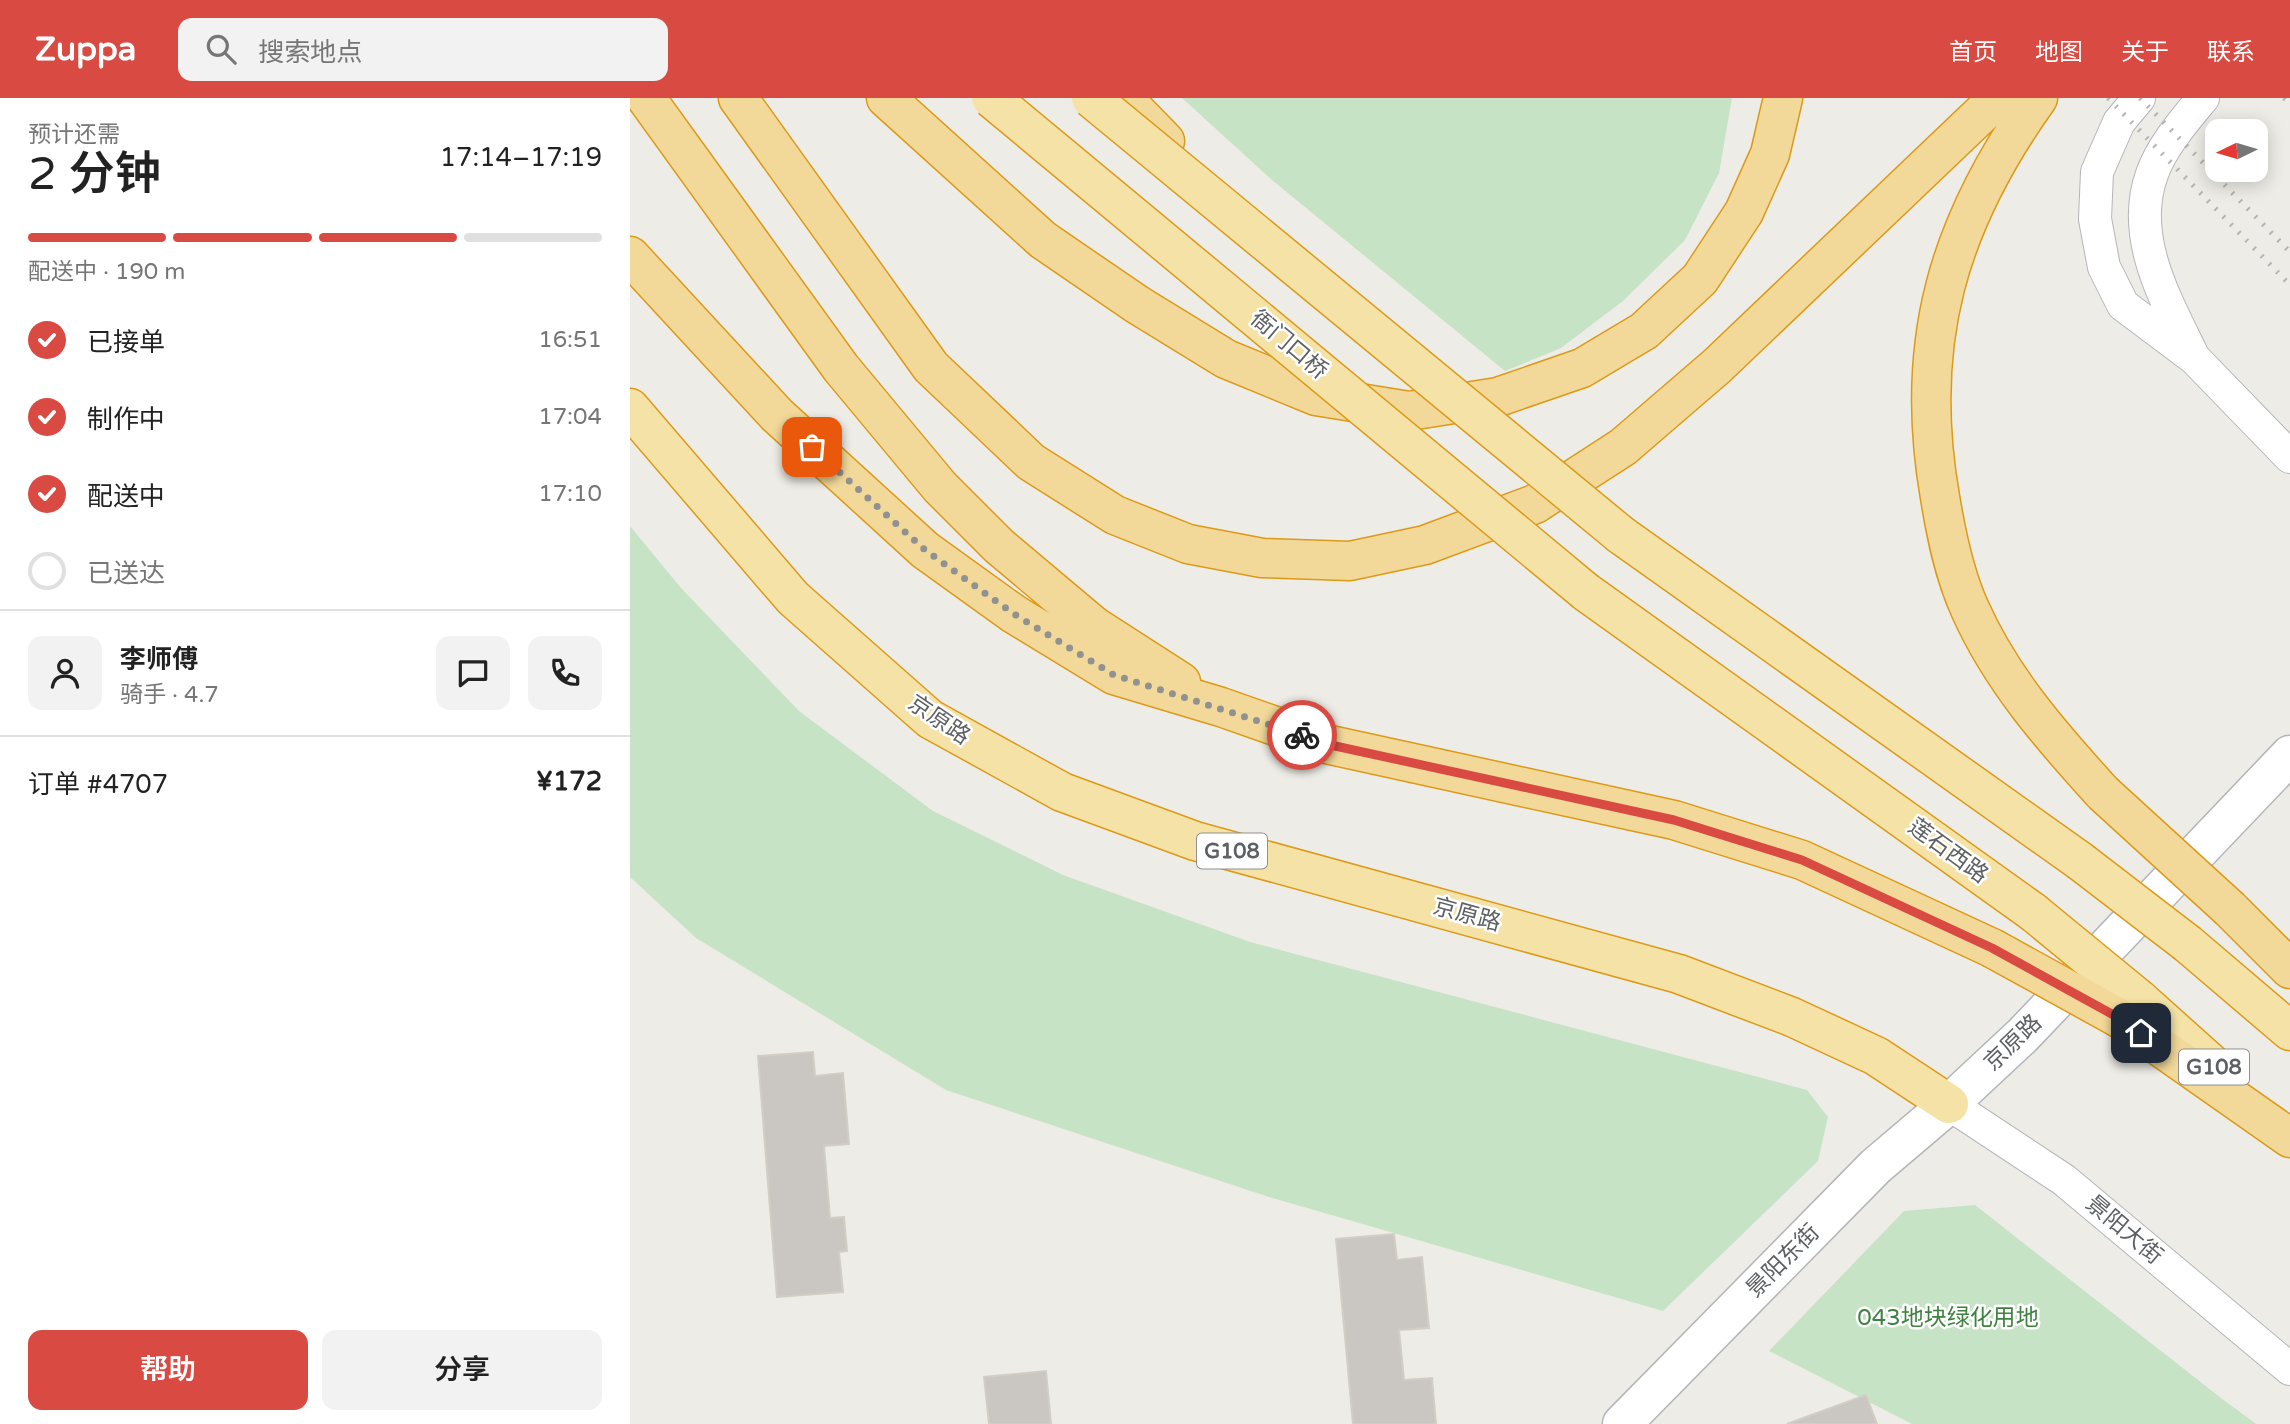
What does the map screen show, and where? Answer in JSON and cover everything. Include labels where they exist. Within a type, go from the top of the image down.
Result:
[{"type":"highway","points":[[646,98],[888,427],[940,486],[999,546],[1094,626],[1221,707]]},
{"type":"highway","points":[[738,98],[931,368],[1031,462],[1115,515],[1188,544],[1262,558],[1350,561],[1426,545],[1535,504],[1623,447],[1717,366],[1998,98]]},
{"type":"highway","points":[[886,98],[1043,240],[1138,305],[1226,359],[1316,396],[1409,411],[1498,397],[1582,368],[1644,331],[1700,279],[1744,212],[1770,154],[1783,98]]},
{"type":"highway","name":"衙门口桥","points":[[991,98],[1586,592]]},
{"type":"highway","points":[[1091,98],[1621,535],[2080,861],[2188,944],[2290,1031]]},
{"type":"highway","points":[[1123,98],[1242,221]]},
{"type":"highway","points":[[2038,98],[1983,188],[1954,252],[1934,329],[1929,402],[1946,534],[1970,608],[2006,673],[2050,734],[2103,793],[2230,909],[2290,969]]},
{"type":"highway","points":[[630,256],[777,415],[925,550],[1014,614],[1114,675],[1221,707],[1326,744],[1674,820],[1802,860],[2129,1008],[2290,1136]]},
{"type":"highway","name":"京原路","points":[[630,408],[803,606],[930,719],[1062,792],[1195,841],[1679,974],[1792,1017],[1876,1056],[1949,1104]]},
{"type":"highway","name":"莲石西路","points":[[1586,592],[2033,912],[2129,1008]]},
{"type":"main road","name":"京原路","points":[[1949,1104],[2022,1036],[2290,755]]},
{"type":"main road","name":"景阳东街","points":[[1622,1424],[1876,1166],[1949,1104]]},
{"type":"street","points":[[2138,98],[2119,122],[2097,172],[2095,219],[2104,267],[2123,305],[2195,359],[2290,457]]},
{"type":"street","points":[[2195,359],[2149,256],[2145,217],[2152,175],[2174,133],[2203,98]]},
{"type":"street","name":"景阳大街","points":[[1949,1104],[2064,1180],[2290,1369]]},
{"type":"green space","points":[[1182,98],[1732,98],[1719,173],[1685,240],[1623,301],[1561,348],[1505,371],[1272,180]]},
{"type":"green space","points":[[630,526],[681,588],[799,711],[933,811],[1063,875],[1250,942],[1807,1090],[1828,1117],[1818,1161],[1663,1311],[1269,1197],[946,1090],[696,938],[630,877]]},
{"type":"green space","name":"043地块绿化用地","points":[[1975,1205],[2256,1424],[1912,1424],[1769,1351],[1904,1211]]},
{"type":"building","points":[[813,1052],[815,1076],[843,1073],[849,1144],[824,1146],[830,1218],[844,1217],[847,1251],[839,1252],[843,1292],[777,1297],[758,1056]]},
{"type":"building","points":[[1394,1234],[1397,1260],[1422,1257],[1429,1328],[1399,1330],[1404,1380],[1432,1378],[1436,1424],[1353,1424],[1336,1239]]},
{"type":"building","points":[[1046,1371],[1051,1424],[989,1424],[984,1377]]},
{"type":"building","points":[[1866,1395],[1877,1424],[1787,1424]]},
{"type":"railway","points":[[2108,98],[2290,285]]},
{"type":"railway","points":[[2140,98],[2290,252]]},
{"type":"railway","points":[[2284,98],[2290,104]]},
{"type":"way so far","points":[[812,447],[925,550],[1014,614],[1114,675],[1302,735]]},
{"type":"route","points":[[1302,735],[1326,744],[1674,820],[1802,860],[1992,948],[2119,1018],[2141,1033]]}]
